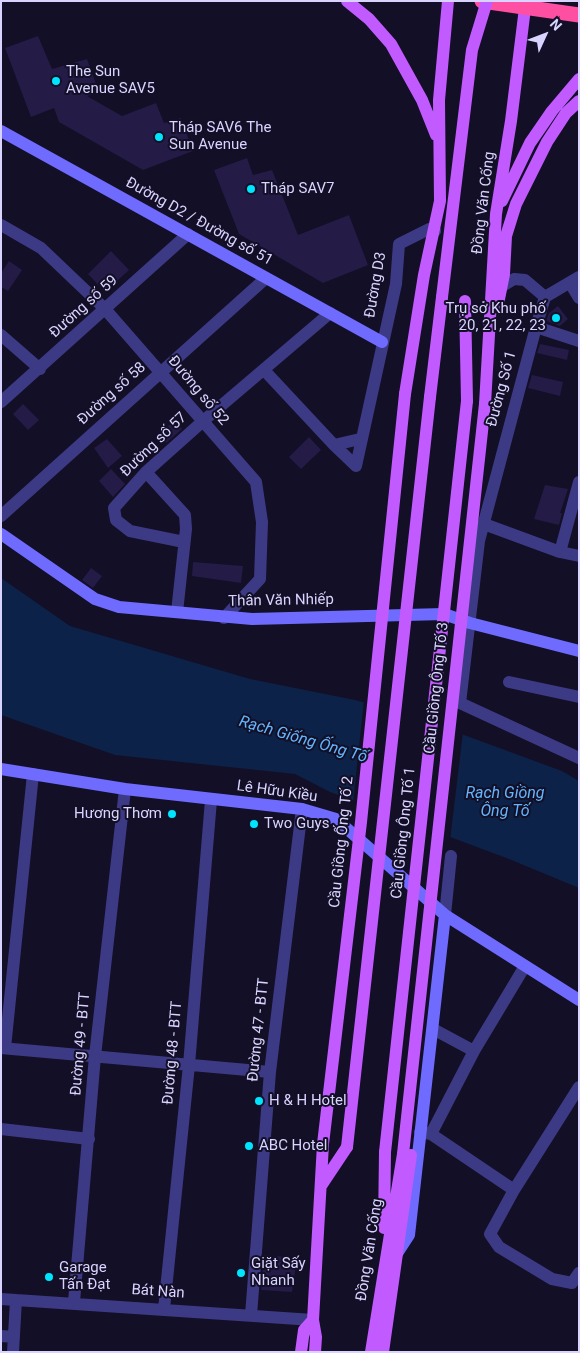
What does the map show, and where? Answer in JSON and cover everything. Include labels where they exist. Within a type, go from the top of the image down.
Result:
[{"type":"highway","points":[[482,1],[579,15]]},
{"type":"main road","points":[[347,1],[369,19],[394,50],[422,100],[439,146]]},
{"type":"main road","points":[[435,231],[441,185],[439,100],[448,1]]},
{"type":"main road","name":"Cầu Giồng Ông Tố 1","points":[[321,1186],[347,1147],[430,397],[472,50],[488,1]]},
{"type":"main road","name":"Đồng Văn Cống","points":[[489,404],[496,214],[511,122],[525,8]]},
{"type":"main road","points":[[496,214],[530,143],[552,111],[579,79]]},
{"type":"main road","points":[[489,404],[498,296],[502,281],[506,236],[516,204],[547,142],[566,113],[579,101]]},
{"type":"main road","name":"Cầu Giồng Ống Tố 2","points":[[321,1186],[323,1144],[361,822],[406,394],[424,275],[435,231]]},
{"type":"main road","name":"Cầu Giồng Ông Tố 1","points":[[383,1268],[385,1152],[467,402],[465,302]]},
{"type":"main road","name":"Cầu Giồng Ông Tố 3","points":[[407,1154],[489,404]]},
{"type":"main road","name":"Đồng Văn Cống","points":[[382,1352],[396,1255],[407,1154]]},
{"type":"main road","name":"Đồng Văn Cống","points":[[371,1352],[383,1268],[407,1154]]},
{"type":"main road","points":[[315,1352],[316,1337],[313,1320],[321,1186]]},
{"type":"main road","points":[[383,1268],[396,1255]]},
{"type":"main road","points":[[301,1352],[304,1330],[313,1320]]},
{"type":"street","name":"Đường D2 / Đường số 51","points":[[1,131],[382,342]]},
{"type":"street","name":"Đường số 52","points":[[1,225],[41,248],[105,309],[256,482],[262,522],[260,579],[224,618]]},
{"type":"street","name":"Đường D3","points":[[382,342],[396,284],[399,244],[429,229],[435,231]]},
{"type":"street","name":"Đường số 59","points":[[1,402],[40,369],[188,234]]},
{"type":"street","name":"Đường số 58","points":[[1,516],[266,278]]},
{"type":"street","points":[[502,281],[524,280],[545,297],[574,280],[579,298]]},
{"type":"street","name":"Đường Số 1","points":[[545,297],[489,498],[479,541],[460,703],[579,758]]},
{"type":"street","name":"Đường số 57","points":[[184,542],[130,532],[116,520],[114,508],[146,472],[330,313]]},
{"type":"street","points":[[536,327],[579,341]]},
{"type":"street","points":[[1,335],[40,369]]},
{"type":"street","points":[[264,370],[334,446],[356,466],[360,439],[382,342]]},
{"type":"street","points":[[334,446],[360,439]]},
{"type":"street","points":[[146,472],[185,515],[186,530],[177,612]]},
{"type":"street","points":[[560,552],[579,482]]},
{"type":"street","points":[[484,524],[560,552],[579,556]]},
{"type":"street","name":"Thân Văn Nhiếp","points":[[1,534],[95,599],[119,607],[224,618],[444,614],[470,623],[579,652]]},
{"type":"street","points":[[509,682],[578,695]]},
{"type":"street","name":"Lê Hữu Kiều","points":[[1,769],[125,789],[302,809],[336,819],[445,915],[579,1000]]},
{"type":"street","points":[[33,774],[3,1048],[270,1072]]},
{"type":"street","name":"Đường 49 - BTT","points":[[74,1302],[95,1056],[125,789]]},
{"type":"street","name":"Đường 48 - BTT","points":[[164,1309],[189,1065],[212,800]]},
{"type":"street","name":"Đường 47 - BTT","points":[[251,1315],[270,1072],[302,809]]},
{"type":"street","points":[[396,1255],[409,1235],[425,1133],[451,856]]},
{"type":"street","points":[[425,1133],[526,966]]},
{"type":"street","points":[[434,1029],[474,1051]]},
{"type":"street","points":[[579,1088],[514,1190],[490,1234],[500,1247],[552,1279],[572,1283],[579,1273]]},
{"type":"street","points":[[1,1129],[89,1139]]},
{"type":"street","points":[[425,1133],[514,1190]]},
{"type":"street","name":"Bát Nàn","points":[[1,1299],[74,1302],[313,1320]]},
{"type":"street","points":[[13,1352],[8,1336],[16,1300]]},
{"type":"water","points":[[1,578],[70,626],[250,679],[355,700],[407,714],[562,771],[579,781],[579,888],[509,859],[330,792],[295,774],[115,755],[1,715]]},
{"type":"pier","points":[[364,700],[407,711],[463,732],[450,840],[353,803]]},
{"type":"building","points":[[38,36],[52,69],[87,59],[99,92],[87,96],[122,116],[156,103],[164,123],[181,118],[193,151],[143,170],[59,122],[54,108],[31,117],[5,48]]},
{"type":"building","points":[[247,158],[253,175],[272,170],[298,235],[349,215],[368,265],[323,283],[239,234],[214,170]]},
{"type":"building","points":[[111,251],[129,270],[105,292],[88,274]]},
{"type":"building","points":[[9,261],[22,270],[8,291],[1,287],[1,273]]},
{"type":"building","name":"Trụ sở Khu phố 20, 21, 22, 23","points":[[558,306],[568,319],[560,326],[546,321],[549,313]]},
{"type":"building","points":[[540,344],[569,350],[567,360],[537,353]]},
{"type":"building","points":[[532,375],[563,382],[560,396],[528,388]]},
{"type":"building","points":[[23,404],[39,420],[28,430],[13,414]]},
{"type":"building","points":[[176,419],[182,429],[166,443],[158,435]]},
{"type":"building","points":[[309,437],[321,450],[301,469],[289,457]]},
{"type":"building","points":[[107,439],[122,456],[108,468],[94,448]]},
{"type":"building","points":[[111,469],[125,484],[113,497],[99,481]]},
{"type":"building","points":[[545,485],[568,489],[560,513],[562,513],[559,525],[534,519]]},
{"type":"building","points":[[193,562],[243,566],[241,583],[192,576]]},
{"type":"building","points":[[91,568],[102,576],[93,588],[82,580]]},
{"type":"building","points":[[264,1255],[297,1258],[292,1292],[261,1290]]},
{"type":"place","name":"The Sun Avenue SAV5","points":[[56,81]]},
{"type":"place","name":"Tháp SAV6 The Sun Avenue","points":[[159,137]]},
{"type":"place","name":"Tháp SAV7","points":[[251,189]]},
{"type":"place","name":"Trụ sở Khu phố 20, 21, 22, 23","points":[[556,318]]},
{"type":"place","name":"Hương Thơm","points":[[172,814]]},
{"type":"place","name":"Two Guys","points":[[254,824]]},
{"type":"place","name":"H & H Hotel","points":[[259,1101]]},
{"type":"place","name":"ABC Hotel","points":[[249,1146]]},
{"type":"place","name":"Giặt Sấy Nhanh","points":[[241,1273]]},
{"type":"place","name":"Garage Tấn Đạt","points":[[49,1277]]},
{"type":"water label","name":"Rạch Giống Ống Tố","points":[[303,740]]},
{"type":"water label","name":"Rạch Giồng Ông Tố","points":[[505,803]]}]
